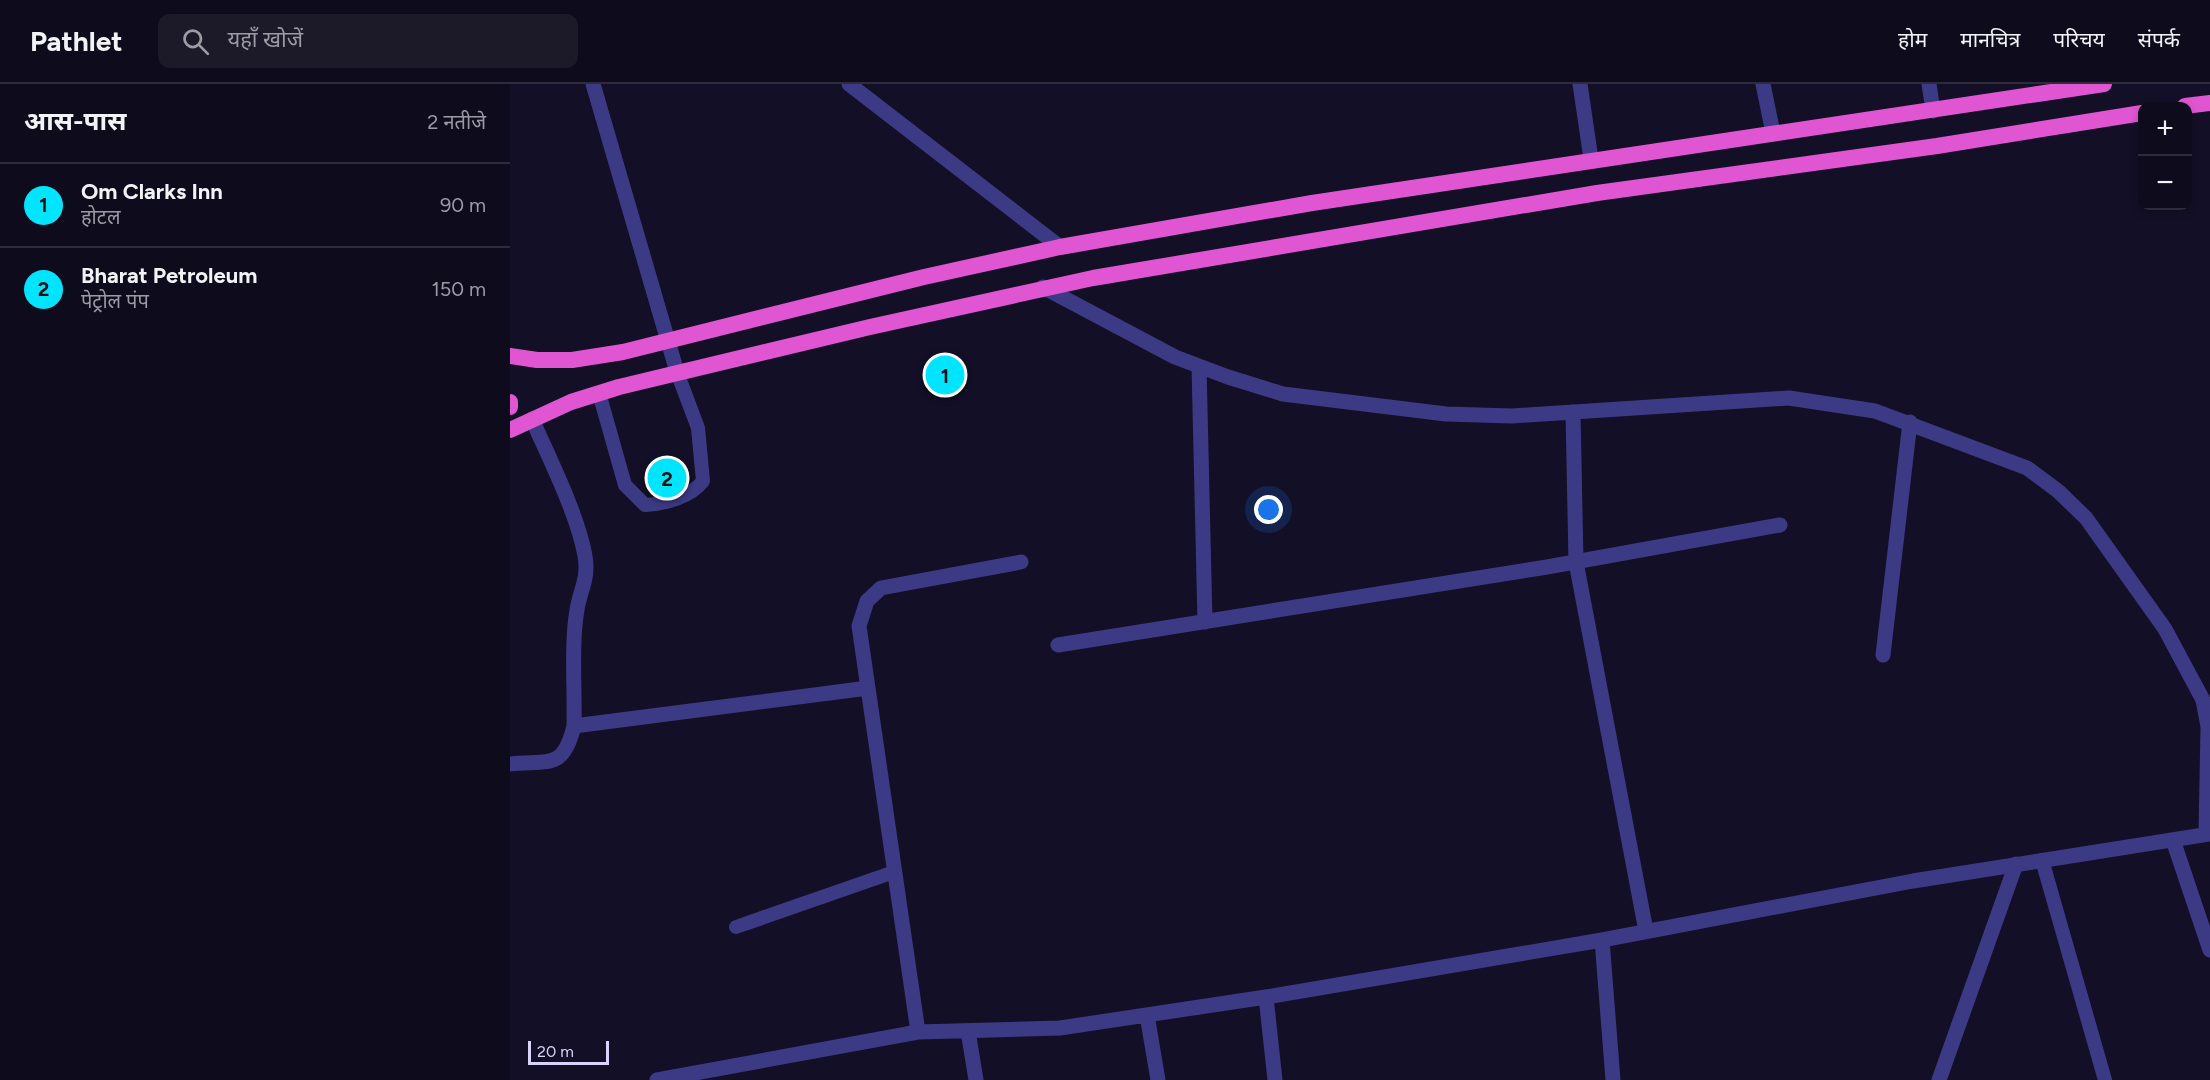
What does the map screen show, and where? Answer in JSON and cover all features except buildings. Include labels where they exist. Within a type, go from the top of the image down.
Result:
[{"type":"highway","points":[[510,356],[537,360],[572,360],[669,342],[913,280],[1060,247],[1312,203],[1592,159],[1933,111],[2104,84]]},
{"type":"highway","points":[[2192,105],[2210,103]]},
{"type":"highway","points":[[510,430],[599,393],[677,372],[1043,287],[1597,193],[1937,146],[2138,114]]},
{"type":"highway","points":[[510,402],[510,407]]},
{"type":"street","points":[[593,84],[677,372]]},
{"type":"street","points":[[849,84],[1060,247]]},
{"type":"street","points":[[1580,84],[1592,159]]},
{"type":"street","points":[[1763,84],[1773,133]]},
{"type":"street","points":[[1929,84],[1933,111]]},
{"type":"street","points":[[657,1080],[918,1032],[1060,1028],[1266,997],[1602,940],[2016,864],[2208,834],[2208,727],[2203,700],[2165,629],[2086,518],[2058,491],[2027,468],[1875,411],[1789,398],[1512,416],[1446,414],[1283,394],[1175,357],[1043,287]]},
{"type":"street","points":[[1199,366],[1205,622]]},
{"type":"street","points":[[1573,412],[1576,562],[1646,931]]},
{"type":"street","points":[[510,764],[557,759],[565,753],[574,726],[577,609],[585,586],[585,555],[565,496],[532,419]]},
{"type":"street","points":[[1883,655],[1910,423]]},
{"type":"street","points":[[1058,645],[1576,562],[1780,525]]},
{"type":"street","points":[[918,1032],[859,626],[867,602],[881,588],[1021,562]]},
{"type":"street","points":[[574,726],[868,688]]},
{"type":"street","points":[[2174,840],[2210,950]]},
{"type":"street","points":[[1939,1080],[2016,864]]},
{"type":"street","points":[[1602,940],[1613,1080]]},
{"type":"street","points":[[1266,997],[1275,1080]]},
{"type":"street","points":[[1148,1015],[1158,1080]]},
{"type":"street","points":[[968,1031],[976,1080]]},
{"type":"lane","points":[[599,393],[625,485],[645,505],[661,504],[698,488],[704,481],[698,428],[677,372]]},
{"type":"lane","points":[[2042,860],[2105,1080]]},
{"type":"lane","points":[[736,927],[894,872]]},
{"type":"place","name":"Om Clarks Inn","points":[[945,375]]},
{"type":"place","name":"Bharat Petroleum","points":[[667,478]]}]
